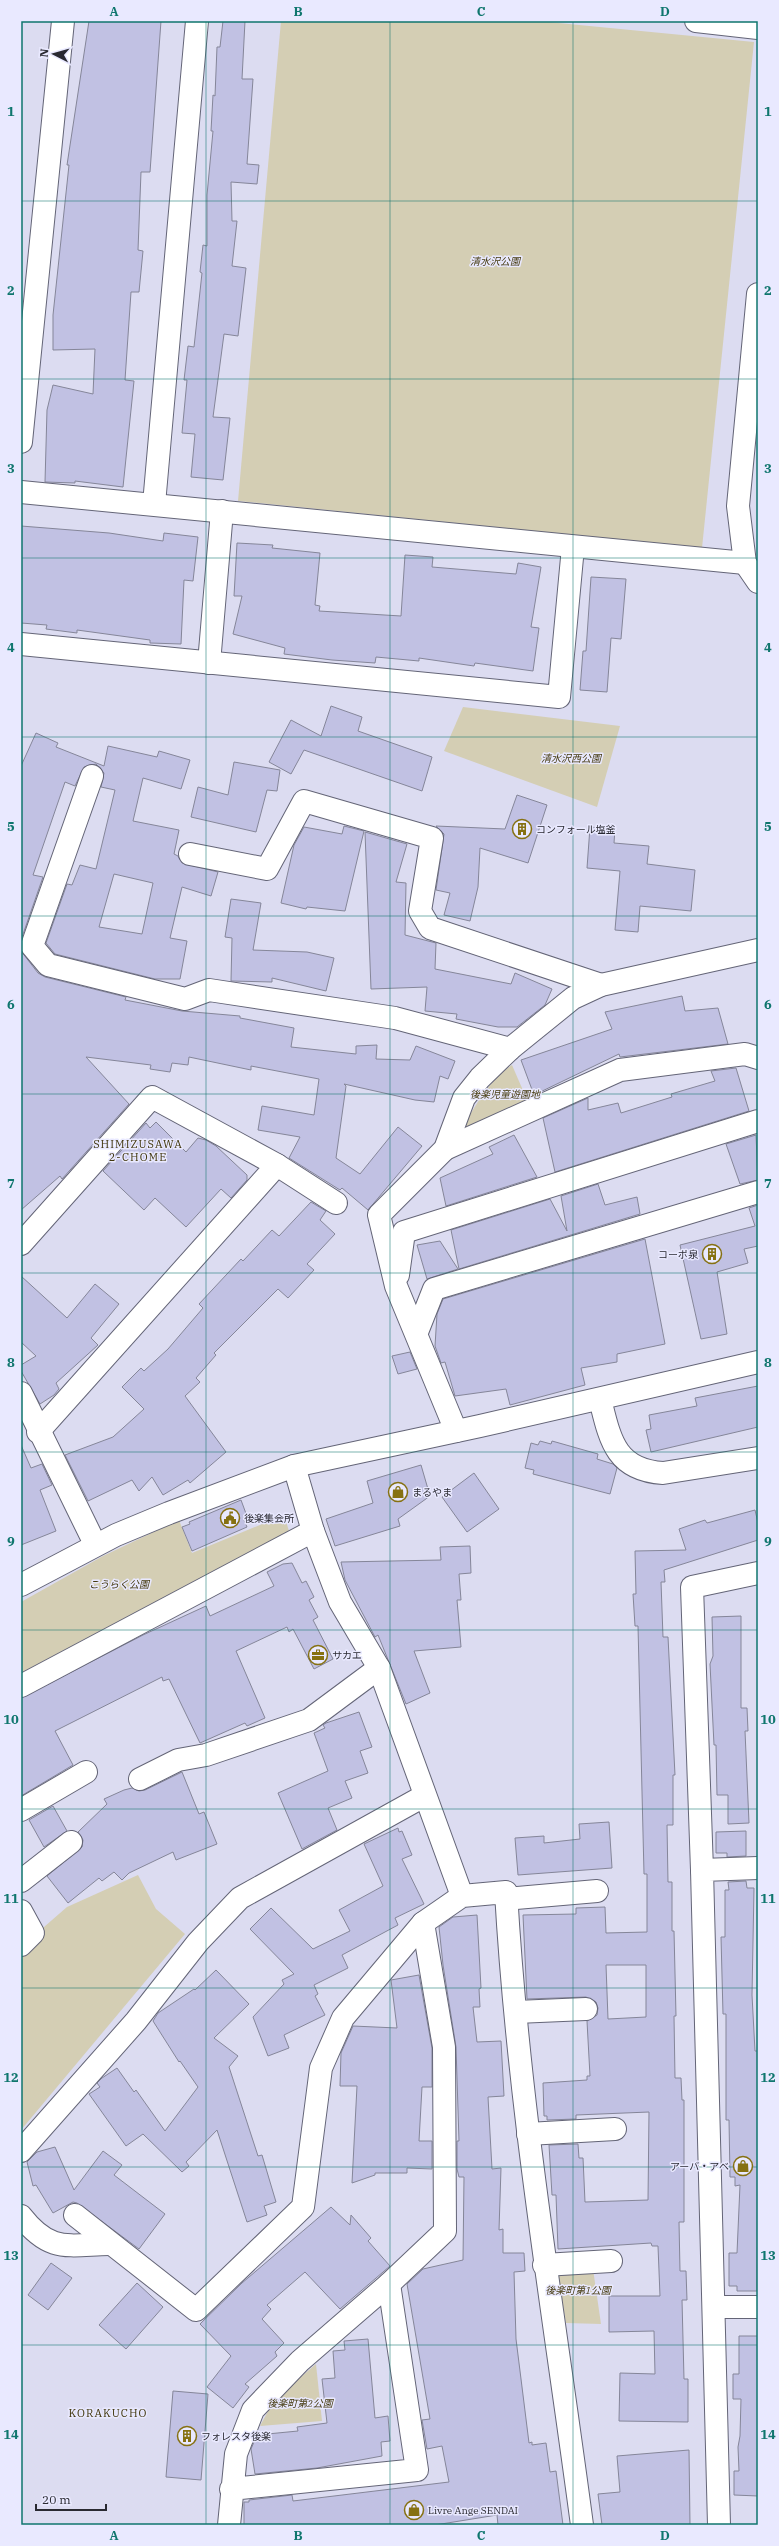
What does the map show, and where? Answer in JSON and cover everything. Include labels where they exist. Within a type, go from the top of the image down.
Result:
[{"type":"street","points":[[21,442],[63,21]]},
{"type":"street","points":[[154,504],[197,21]]},
{"type":"street","points":[[696,21],[758,28]]},
{"type":"street","points":[[758,294],[754,370],[738,506],[745,564],[758,582]]},
{"type":"street","points":[[21,492],[154,504],[745,564]]},
{"type":"street","points":[[209,663],[222,511]]},
{"type":"street","points":[[21,644],[559,697],[573,547]]},
{"type":"street","points":[[92,776],[32,946],[48,965],[185,999],[209,990],[395,1018],[510,1049]]},
{"type":"street","points":[[190,854],[267,869],[304,801],[432,838],[420,910],[430,928],[601,986]]},
{"type":"street","points":[[445,1149],[464,1098],[480,1078],[510,1049],[573,998],[601,986],[758,950]]},
{"type":"street","points":[[456,1431],[417,1332],[396,1286],[379,1215],[445,1149],[620,1070],[745,1054],[758,1058]]},
{"type":"street","points":[[21,1244],[152,1097],[277,1165],[336,1203]]},
{"type":"street","points":[[396,1286],[404,1232],[758,1121]]},
{"type":"street","points":[[38,1432],[277,1165]]},
{"type":"street","points":[[417,1332],[434,1288],[758,1192]]},
{"type":"street","points":[[21,1585],[95,1544],[168,1513],[294,1466],[600,1399],[758,1362]]},
{"type":"street","points":[[21,1393],[38,1432],[95,1544]]},
{"type":"street","points":[[600,1399],[610,1438],[620,1456],[633,1466],[648,1472],[663,1473],[758,1458]]},
{"type":"street","points":[[294,1466],[313,1531],[340,1602],[379,1668],[424,1796],[462,1896]]},
{"type":"street","points":[[21,1686],[313,1531]]},
{"type":"street","points":[[719,2525],[702,1870],[692,1587],[758,1573]]},
{"type":"street","points":[[140,1779],[178,1760],[206,1755],[309,1720],[379,1668]]},
{"type":"street","points":[[21,1810],[86,1772]]},
{"type":"street","points":[[21,2151],[136,2021],[198,1942],[240,1898],[424,1796]]},
{"type":"street","points":[[21,1881],[72,1842]]},
{"type":"street","points":[[702,1870],[758,1868]]},
{"type":"street","points":[[506,1899],[597,1891]]},
{"type":"street","points":[[75,2215],[109,2244],[196,2310],[303,2208],[321,2068],[343,2018],[422,1923],[462,1896],[506,1892],[528,2134],[544,2265],[582,2525]]},
{"type":"street","points":[[21,1911],[32,1933],[21,1945]]},
{"type":"street","points":[[228,2525],[236,2454],[253,2410],[300,2361],[389,2284],[445,2231],[444,2047],[422,1923]]},
{"type":"street","points":[[516,2012],[586,2009]]},
{"type":"street","points":[[528,2134],[615,2129]]},
{"type":"street","points":[[21,2216],[32,2230],[55,2245],[109,2244]]},
{"type":"street","points":[[544,2265],[611,2261]]},
{"type":"street","points":[[231,2489],[417,2470],[389,2284]]},
{"type":"street","points":[[714,2307],[758,2307]]},
{"type":"green space","name":"清水沢公園","points":[[281,21],[538,21],[754,42],[702,548],[238,501]]},
{"type":"green space","name":"清水沢西公園","points":[[463,707],[620,726],[597,807],[444,751]]},
{"type":"green space","name":"後楽児童遊園地","points":[[512,1065],[528,1102],[470,1131],[464,1125],[479,1100],[497,1077]]},
{"type":"green space","name":"こうらく公園","points":[[284,1515],[289,1531],[21,1673],[21,1602],[103,1556],[179,1520],[192,1553]]},
{"type":"green space","points":[[138,1875],[156,1909],[185,1934],[21,2130],[21,1947],[67,1907]]},
{"type":"green space","name":"後楽町第1公園","points":[[593,2269],[601,2324],[566,2323],[557,2272]]},
{"type":"green space","name":"後楽町第2公園","points":[[316,2364],[322,2421],[260,2426],[274,2400]]},
{"type":"building","points":[[89,21],[161,21],[150,172],[141,172],[138,250],[143,251],[139,292],[131,292],[125,380],[134,381],[123,487],[75,481],[75,483],[45,482],[47,410],[53,385],[93,394],[95,349],[53,350],[53,315],[69,165],[67,165]]},
{"type":"building","points":[[223,21],[245,21],[242,79],[253,79],[247,164],[259,165],[257,184],[231,182],[232,221],[237,221],[232,266],[246,268],[238,336],[224,334],[213,417],[230,418],[223,480],[191,477],[195,434],[182,433],[187,380],[184,380],[188,346],[194,347],[202,273],[200,272],[203,245],[207,246],[207,195],[213,131],[211,131],[213,95],[215,96],[217,47],[220,47]]},
{"type":"building","points":[[21,526],[109,533],[163,541],[164,533],[198,537],[193,581],[184,580],[181,644],[150,643],[150,640],[77,630],[77,633],[46,629],[47,625],[21,623]]},
{"type":"building","points":[[237,543],[273,545],[272,548],[320,553],[315,605],[320,606],[319,611],[401,616],[405,555],[433,557],[432,567],[516,574],[518,563],[541,567],[531,627],[539,628],[533,671],[475,663],[474,666],[419,658],[419,661],[376,657],[375,663],[332,660],[284,654],[285,648],[233,634],[242,596],[234,596]]},
{"type":"building","points":[[591,577],[626,579],[621,639],[611,638],[607,692],[580,690],[583,651],[586,651]]},
{"type":"building","points":[[331,706],[362,717],[358,731],[432,757],[422,791],[304,750],[291,774],[269,762],[291,720],[321,736]]},
{"type":"building","points":[[36,733],[58,743],[56,747],[104,766],[108,746],[157,757],[159,751],[190,760],[181,789],[143,778],[133,821],[179,830],[174,854],[178,856],[182,863],[218,872],[211,896],[182,887],[170,938],[187,941],[180,979],[155,979],[55,954],[46,943],[67,884],[72,885],[80,865],[96,869],[115,790],[101,787],[104,773],[96,764],[84,767],[75,786],[65,782],[33,875],[43,877],[21,940],[21,766]],"holes":[[[114,874],[153,883],[142,934],[99,927]]]},
{"type":"building","points":[[234,762],[280,770],[277,791],[267,790],[256,832],[191,817],[198,787],[228,795]]},
{"type":"building","points":[[517,795],[547,805],[528,863],[480,848],[478,887],[470,921],[444,915],[450,893],[436,890],[444,834],[436,826],[505,829]]},
{"type":"building","points":[[344,826],[364,831],[345,911],[307,907],[306,909],[281,903],[294,845],[304,827],[342,834]]},
{"type":"building","points":[[590,827],[615,829],[614,843],[649,846],[647,864],[695,870],[691,911],[640,906],[638,932],[615,930],[620,871],[587,868]]},
{"type":"building","points":[[365,832],[407,844],[396,882],[406,883],[405,935],[436,943],[435,969],[511,984],[515,973],[552,989],[545,1005],[517,1027],[498,1027],[456,1019],[457,1014],[425,1011],[427,987],[371,989]]},
{"type":"building","points":[[231,899],[261,903],[253,950],[307,952],[334,958],[326,991],[272,978],[272,982],[231,981],[232,938],[225,937]]},
{"type":"building","points":[[21,951],[38,973],[45,977],[126,997],[125,1000],[182,1011],[240,1016],[240,1018],[294,1028],[291,1047],[356,1054],[356,1046],[377,1045],[376,1059],[410,1060],[416,1046],[455,1061],[448,1079],[440,1076],[434,1102],[415,1100],[344,1084],[346,1086],[336,1158],[360,1174],[398,1127],[422,1146],[368,1210],[342,1188],[340,1190],[289,1158],[300,1137],[258,1130],[262,1106],[314,1115],[319,1079],[251,1066],[251,1070],[189,1057],[188,1065],[172,1063],[170,1072],[150,1069],[151,1065],[86,1057],[129,1104],[62,1179],[60,1176],[21,1210]]},
{"type":"building","points":[[682,996],[685,1011],[718,1008],[728,1044],[620,1057],[619,1054],[534,1095],[521,1060],[612,1029],[605,1012]]},
{"type":"building","points":[[736,1068],[749,1111],[555,1172],[543,1118],[588,1098],[588,1110],[618,1103],[621,1113],[672,1097],[671,1094],[715,1081],[711,1071]]},
{"type":"building","points":[[156,1122],[186,1152],[198,1138],[206,1140],[216,1146],[247,1175],[247,1180],[231,1198],[221,1189],[186,1227],[155,1198],[144,1210],[103,1171],[146,1123],[150,1128]]},
{"type":"building","points":[[514,1135],[537,1177],[446,1206],[440,1178],[493,1154],[489,1147]]},
{"type":"building","points":[[756,1135],[758,1180],[740,1184],[726,1144]]},
{"type":"building","points":[[598,1184],[605,1205],[637,1197],[640,1214],[459,1269],[451,1230],[550,1199],[567,1231],[561,1196]]},
{"type":"building","points":[[311,1202],[326,1211],[320,1220],[335,1234],[307,1264],[314,1270],[288,1298],[278,1289],[214,1353],[216,1355],[196,1378],[200,1382],[185,1396],[226,1452],[190,1483],[188,1480],[163,1495],[152,1477],[139,1491],[132,1480],[88,1501],[65,1455],[113,1437],[144,1409],[122,1387],[141,1368],[144,1371],[168,1349],[203,1308],[199,1304],[241,1259],[243,1261],[272,1230],[279,1236]]},
{"type":"building","points":[[758,1205],[758,1246],[744,1249],[748,1263],[717,1272],[727,1334],[701,1339],[680,1245],[755,1226],[749,1208]]},
{"type":"building","points":[[645,1239],[665,1344],[617,1354],[617,1362],[581,1368],[585,1385],[510,1405],[506,1389],[455,1396],[445,1362],[441,1363],[435,1346],[437,1314],[443,1299]]},
{"type":"building","points":[[440,1241],[458,1269],[427,1279],[417,1245]]},
{"type":"building","points":[[21,1276],[67,1318],[95,1284],[119,1304],[91,1338],[98,1345],[56,1383],[59,1389],[54,1395],[40,1404],[21,1371],[21,1365],[36,1356],[21,1342]]},
{"type":"building","points":[[410,1352],[417,1369],[398,1374],[392,1356]]},
{"type":"building","points":[[758,1386],[758,1427],[651,1452],[646,1430],[651,1429],[649,1415],[697,1406],[695,1398]]},
{"type":"building","points":[[540,1441],[551,1444],[552,1441],[598,1454],[597,1459],[613,1464],[617,1468],[610,1494],[533,1474],[534,1470],[525,1468],[531,1443],[538,1445]]},
{"type":"building","points":[[21,1445],[31,1468],[42,1464],[52,1485],[40,1490],[56,1531],[21,1545]]},
{"type":"building","points":[[421,1465],[430,1496],[398,1519],[400,1526],[335,1546],[326,1519],[373,1503],[367,1481]]},
{"type":"building","points":[[474,1473],[499,1509],[467,1532],[442,1497]]},
{"type":"building","points":[[241,1500],[248,1519],[244,1520],[247,1527],[192,1551],[182,1527],[190,1524],[189,1522]]},
{"type":"building","points":[[755,1510],[758,1523],[758,1540],[664,1570],[665,1582],[661,1582],[663,1637],[668,1637],[675,1775],[673,1775],[673,1825],[667,1825],[668,1882],[672,1882],[672,1931],[674,1931],[676,2016],[674,2016],[675,2078],[681,2078],[682,2100],[684,2100],[684,2222],[679,2222],[680,2271],[686,2271],[687,2300],[682,2300],[684,2379],[688,2379],[688,2422],[619,2421],[620,2373],[655,2374],[654,2331],[609,2332],[609,2296],[660,2296],[658,2246],[652,2246],[651,2243],[558,2249],[556,2195],[552,2195],[549,2145],[578,2144],[579,2158],[583,2158],[585,2202],[648,2200],[649,2112],[576,2115],[576,2119],[547,2120],[547,2116],[544,2116],[543,2083],[587,2080],[587,2076],[590,2076],[587,2021],[597,2015],[598,2008],[596,2002],[586,1997],[527,1999],[523,1915],[576,1914],[576,1908],[605,1907],[606,1933],[647,1932],[647,1874],[644,1874],[638,1626],[635,1626],[633,1594],[636,1594],[635,1551],[686,1550],[679,1529],[705,1520],[707,1523]],"holes":[[[606,1965],[646,1965],[646,2017],[608,2019]]]},
{"type":"building","points":[[470,1546],[471,1573],[459,1574],[461,1600],[457,1600],[461,1647],[414,1651],[430,1693],[406,1704],[378,1635],[375,1637],[345,1580],[341,1562],[441,1560],[440,1547]]},
{"type":"building","points":[[292,1563],[302,1583],[306,1581],[314,1597],[309,1600],[318,1617],[313,1620],[333,1659],[314,1669],[293,1629],[289,1632],[287,1627],[236,1651],[265,1718],[247,1726],[245,1723],[200,1743],[169,1679],[163,1681],[162,1677],[55,1731],[73,1765],[21,1796],[21,1698],[143,1635],[206,1606],[210,1616],[274,1586],[267,1572],[283,1564]]},
{"type":"building","points":[[741,1616],[741,1708],[747,1708],[748,1731],[745,1731],[749,1823],[728,1824],[728,1795],[717,1795],[716,1745],[714,1745],[710,1664],[713,1656],[712,1617]]},
{"type":"building","points":[[359,1712],[372,1747],[360,1751],[368,1773],[345,1781],[352,1798],[328,1808],[337,1830],[302,1849],[278,1793],[328,1771],[314,1733],[325,1728],[323,1725],[326,1723]]},
{"type":"building","points":[[182,1772],[199,1814],[204,1812],[217,1844],[176,1860],[173,1852],[129,1873],[122,1880],[114,1872],[102,1881],[99,1878],[68,1903],[47,1876],[82,1847],[83,1840],[78,1832],[107,1804],[104,1799],[132,1788],[139,1791],[145,1790]]},
{"type":"building","points":[[53,1806],[67,1831],[44,1847],[29,1820]]},
{"type":"building","points":[[609,1822],[612,1868],[518,1875],[515,1838],[544,1836],[544,1843],[580,1839],[579,1824]]},
{"type":"building","points":[[398,1828],[399,1832],[402,1831],[412,1855],[402,1859],[424,1904],[395,1918],[398,1925],[342,1955],[348,1968],[314,1985],[318,1994],[315,1996],[325,2015],[284,2035],[289,2048],[268,2056],[253,2017],[284,1984],[282,1980],[294,1974],[250,1929],[271,1908],[313,1949],[350,1931],[339,1910],[383,1886],[364,1844]]},
{"type":"building","points":[[746,1831],[746,1856],[727,1857],[727,1853],[716,1853],[716,1832]]},
{"type":"building","points":[[746,1881],[747,1888],[754,1888],[752,1995],[755,2051],[758,2051],[757,2291],[737,2291],[737,2286],[729,2286],[729,2253],[737,2253],[740,2185],[735,2186],[735,2177],[730,2177],[729,2120],[726,2120],[726,2014],[723,2014],[721,1937],[725,1937],[725,1890],[729,1890],[728,1882]]},
{"type":"building","points":[[477,1915],[481,1988],[479,1989],[480,2007],[473,2007],[477,2042],[501,2041],[504,2096],[488,2097],[492,2169],[501,2168],[499,2230],[503,2229],[503,2253],[524,2253],[525,2271],[514,2272],[516,2339],[529,2443],[532,2442],[532,2445],[546,2443],[550,2472],[556,2471],[563,2525],[498,2525],[497,2515],[435,2525],[244,2525],[244,2502],[249,2502],[249,2500],[292,2495],[293,2501],[449,2482],[442,2446],[427,2449],[422,2420],[430,2419],[407,2284],[423,2269],[463,2260],[464,2177],[459,2177],[457,2169],[457,2141],[459,2141],[456,2047],[443,1965],[439,1927],[453,1917]]},
{"type":"building","points":[[216,1970],[249,2004],[214,2038],[238,2056],[229,2067],[258,2156],[262,2155],[276,2202],[264,2206],[267,2215],[247,2222],[217,2130],[186,2162],[189,2166],[182,2172],[143,2134],[126,2146],[89,2094],[100,2087],[97,2083],[102,2078],[117,2068],[134,2092],[136,2090],[165,2131],[198,2087],[180,2061],[179,2062],[153,2021],[158,2013],[194,1989],[195,1990]]},
{"type":"building","points":[[419,1975],[432,2048],[432,2087],[422,2087],[419,2141],[432,2141],[432,2169],[407,2168],[407,2173],[375,2173],[375,2175],[352,2183],[357,2086],[340,2086],[341,2053],[353,2026],[397,2028],[391,1980]]},
{"type":"building","points":[[55,2147],[74,2190],[103,2151],[122,2165],[114,2175],[165,2214],[139,2249],[77,2203],[73,2202],[53,2213],[36,2185],[33,2186],[27,2162],[37,2152]]},
{"type":"building","points":[[331,2207],[350,2225],[351,2215],[371,2238],[368,2241],[390,2266],[340,2309],[305,2272],[267,2305],[271,2309],[262,2319],[284,2343],[275,2352],[277,2356],[245,2384],[249,2387],[233,2408],[207,2387],[231,2356],[200,2324],[242,2283]]},
{"type":"building","points":[[51,2263],[72,2278],[48,2310],[28,2295]]},
{"type":"building","points":[[137,2283],[163,2307],[126,2349],[99,2325]]},
{"type":"building","points":[[739,2336],[758,2336],[758,2496],[734,2495],[734,2471],[739,2471],[738,2447],[740,2436],[741,2399],[733,2399],[733,2374],[739,2374]]},
{"type":"building","points":[[368,2339],[375,2418],[388,2416],[390,2441],[381,2442],[382,2456],[317,2468],[255,2474],[251,2449],[257,2435],[298,2431],[297,2427],[327,2423],[322,2379],[335,2378],[333,2351],[345,2350],[344,2341]]},
{"type":"building","name":"フォレスタ後楽","points":[[173,2391],[208,2394],[201,2480],[166,2477]]},
{"type":"building","points":[[689,2450],[690,2525],[602,2525],[598,2494],[620,2492],[617,2456]]},
{"type":"place","name":"コンフォール塩釜","points":[[522,829]]},
{"type":"place","name":"コーポ泉","points":[[712,1254]]},
{"type":"place","name":"まるやま","points":[[398,1492]]},
{"type":"place","name":"後楽集会所","points":[[230,1518]]},
{"type":"place","name":"サカエ","points":[[318,1655]]},
{"type":"place","name":"アーバ・アベ","points":[[743,2166]]},
{"type":"place","name":"フォレスタ後楽","points":[[187,2436]]},
{"type":"place","name":"Livre Ange SENDAI","points":[[414,2510]]},
{"type":"district","name":"SHIMIZUSAWA 2-CHOME","points":[[138,1150]]},
{"type":"district","name":"KORAKUCHO","points":[[108,2413]]}]
